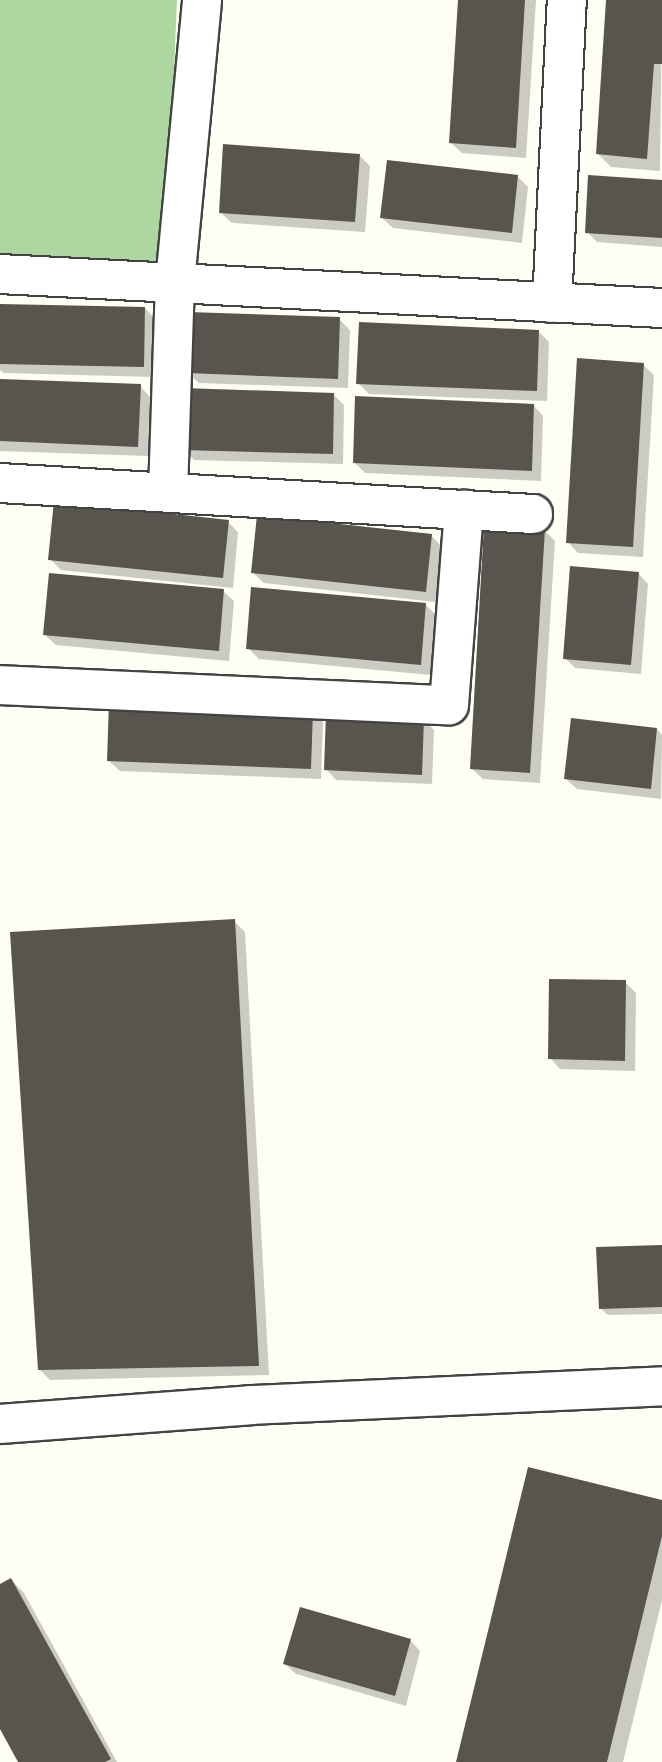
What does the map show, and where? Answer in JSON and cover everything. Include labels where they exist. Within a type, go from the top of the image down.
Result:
[{"type":"street","points":[[168,493],[175,282],[202,0]]},
{"type":"street","points":[[552,303],[567,0]]},
{"type":"street","points":[[0,274],[662,308]]},
{"type":"street","points":[[0,483],[533,514]]},
{"type":"street","points":[[0,685],[449,705],[464,510]]},
{"type":"street","points":[[0,1424],[251,1405],[662,1386]]},
{"type":"green space","points":[[0,0],[177,0],[166,265],[0,257]]},
{"type":"building","points":[[458,0],[525,0],[516,148],[449,143]]},
{"type":"building","points":[[606,0],[662,0],[662,64],[654,64],[647,159],[596,154]]},
{"type":"building","points":[[223,144],[360,154],[355,222],[219,213]]},
{"type":"building","points":[[387,160],[518,175],[512,233],[380,218]]},
{"type":"building","points":[[588,175],[662,180],[662,238],[585,233]]},
{"type":"building","points":[[0,304],[145,307],[144,367],[0,364]]},
{"type":"building","points":[[188,312],[340,317],[338,379],[187,373]]},
{"type":"building","points":[[359,322],[539,330],[537,391],[356,384]]},
{"type":"building","points":[[577,358],[644,363],[633,547],[566,543]]},
{"type":"building","points":[[0,379],[141,384],[138,447],[0,441]]},
{"type":"building","points":[[183,388],[334,393],[333,454],[182,450]]},
{"type":"building","points":[[355,396],[534,404],[532,471],[353,463]]},
{"type":"building","points":[[54,501],[229,520],[223,578],[48,560]]},
{"type":"building","points":[[257,515],[432,534],[426,592],[251,573]]},
{"type":"building","points":[[484,525],[545,529],[530,773],[470,769]]},
{"type":"building","points":[[570,566],[639,572],[631,665],[563,659]]},
{"type":"building","points":[[49,573],[224,589],[219,651],[43,635]]},
{"type":"building","points":[[251,587],[426,603],[421,665],[246,649]]},
{"type":"building","points":[[109,701],[313,710],[311,769],[107,761]]},
{"type":"building","points":[[326,713],[424,718],[422,775],[324,770]]},
{"type":"building","points":[[571,718],[657,728],[651,789],[564,779]]},
{"type":"building","points":[[235,919],[259,1366],[38,1370],[10,932]]},
{"type":"building","points":[[549,979],[626,980],[625,1061],[548,1059]]},
{"type":"building","points":[[662,1245],[662,1307],[599,1309],[596,1247]]},
{"type":"building","points":[[528,1467],[662,1500],[662,1536],[607,1762],[456,1762]]},
{"type":"building","points":[[11,1578],[111,1759],[105,1762],[18,1762],[0,1729],[0,1584]]},
{"type":"building","points":[[300,1607],[411,1639],[395,1696],[283,1664]]}]
